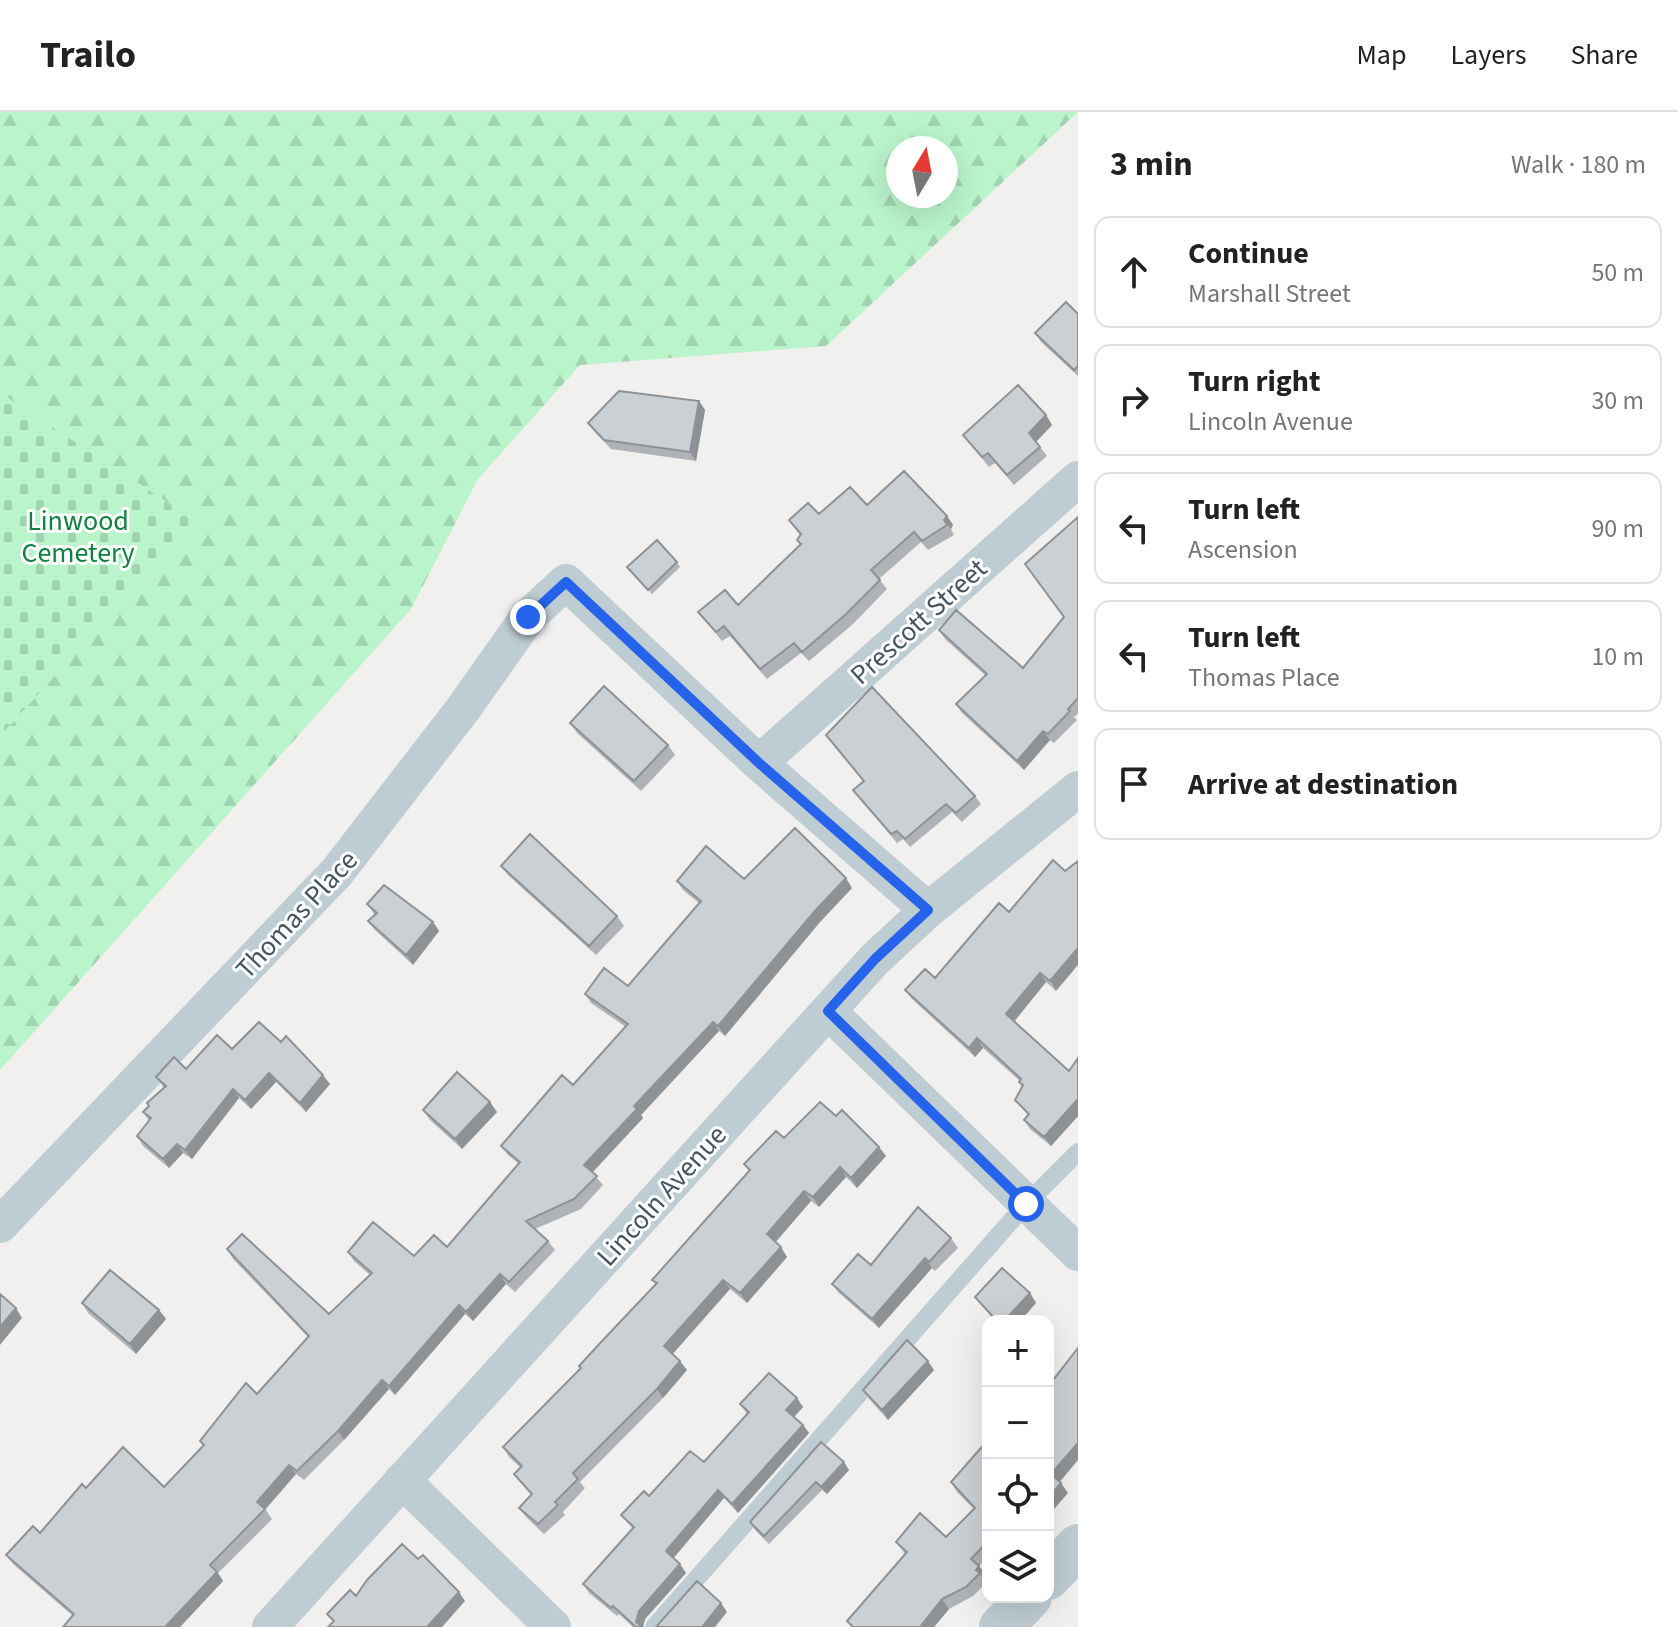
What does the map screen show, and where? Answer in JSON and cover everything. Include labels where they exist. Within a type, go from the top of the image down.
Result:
[{"type":"street","name":"Prescott Street","points":[[759,763],[1078,479]]},
{"type":"street","name":"Thomas Place","points":[[0,1225],[337,872],[463,709],[528,617],[566,582],[759,763]]},
{"type":"street","points":[[759,763],[928,910]]},
{"type":"street","name":"Lincoln Avenue","points":[[270,1627],[875,959],[928,910],[1078,789]]},
{"type":"street","points":[[828,1011],[1078,1253]]},
{"type":"street","points":[[402,1480],[553,1627]]},
{"type":"street","points":[[1054,1572],[1078,1546]]},
{"type":"street","points":[[1001,1627],[1024,1603]]},
{"type":"lane","points":[[654,1627],[1026,1204],[1078,1152]]},
{"type":"green space","points":[[0,112],[1078,112],[826,346],[580,365],[478,479],[411,609],[0,1070],[0,736],[196,521],[0,393]]},
{"type":"green space","name":"Linwood Cemetery","points":[[0,393],[196,521],[0,736]]},
{"type":"building","points":[[1066,302],[1078,314],[1078,366],[1074,370],[1035,333]]},
{"type":"building","points":[[1018,385],[1046,415],[1029,433],[1040,447],[1007,475],[988,453],[982,457],[963,435]]},
{"type":"building","points":[[619,391],[699,401],[690,452],[604,440],[588,423]]},
{"type":"building","points":[[904,471],[947,516],[944,520],[947,525],[922,541],[914,532],[871,570],[880,580],[802,652],[794,643],[760,669],[724,626],[716,632],[698,612],[725,590],[738,605],[801,544],[797,540],[801,534],[789,520],[808,503],[819,514],[850,487],[867,505]]},
{"type":"building","points":[[1078,517],[1078,698],[1048,734],[1043,731],[1017,761],[956,704],[987,674],[939,630],[956,610],[1023,668],[1064,617],[1025,564]]},
{"type":"building","points":[[657,540],[677,562],[648,590],[627,567]]},
{"type":"building","points":[[604,686],[668,745],[634,781],[570,723]]},
{"type":"building","points":[[872,687],[975,796],[956,813],[946,804],[905,839],[897,831],[891,834],[853,790],[864,781],[826,735]]},
{"type":"building","points":[[795,828],[846,878],[718,1026],[713,1022],[584,1165],[597,1176],[574,1199],[526,1221],[548,1241],[509,1282],[500,1274],[466,1312],[459,1305],[389,1386],[382,1380],[338,1431],[297,1471],[289,1465],[257,1502],[265,1509],[210,1565],[217,1572],[165,1627],[63,1627],[74,1614],[6,1555],[33,1526],[40,1533],[82,1484],[86,1488],[123,1447],[164,1487],[204,1445],[200,1441],[246,1383],[257,1394],[309,1336],[227,1249],[242,1234],[329,1314],[372,1273],[348,1252],[373,1222],[414,1256],[434,1235],[447,1247],[520,1162],[501,1146],[562,1075],[573,1085],[628,1024],[585,994],[604,968],[628,986],[701,901],[677,881],[706,846],[744,879]]},
{"type":"building","points":[[530,834],[617,916],[589,946],[501,866]]},
{"type":"building","points":[[1053,860],[1065,871],[1078,861],[1078,948],[1050,981],[1040,973],[1006,1014],[1069,1071],[1078,1058],[1078,1099],[1044,1137],[1024,1120],[1029,1114],[1015,1100],[1023,1085],[1019,1082],[1021,1079],[977,1038],[969,1048],[905,990],[925,969],[935,978],[999,903],[1009,912]]},
{"type":"building","points":[[384,885],[433,922],[406,955],[368,921],[377,913],[367,904]]},
{"type":"building","points":[[259,1022],[281,1042],[286,1036],[323,1075],[300,1103],[269,1073],[245,1100],[233,1089],[185,1150],[177,1144],[163,1159],[137,1136],[151,1118],[143,1112],[149,1106],[147,1103],[166,1086],[156,1077],[174,1057],[186,1069],[217,1035],[232,1049]]},
{"type":"building","points":[[457,1072],[490,1102],[455,1139],[423,1110]]},
{"type":"building","points":[[820,1102],[836,1116],[842,1110],[879,1147],[851,1178],[840,1167],[813,1197],[804,1191],[767,1234],[781,1247],[740,1293],[723,1280],[664,1346],[680,1361],[657,1389],[573,1473],[578,1479],[538,1524],[519,1508],[532,1494],[514,1474],[522,1466],[503,1447],[581,1368],[579,1366],[657,1283],[652,1280],[750,1170],[744,1164],[776,1131],[784,1138]]},
{"type":"building","points":[[918,1207],[951,1238],[929,1262],[925,1258],[872,1319],[832,1284],[858,1254],[871,1265]]},
{"type":"building","points":[[1002,1268],[1030,1293],[1010,1315],[992,1315],[975,1297]]},
{"type":"building","points":[[110,1270],[159,1310],[130,1344],[82,1303]]},
{"type":"building","points":[[0,1294],[16,1308],[0,1327]]},
{"type":"building","points":[[907,1340],[928,1361],[882,1410],[863,1390]]},
{"type":"building","points":[[1078,1348],[1078,1443],[1054,1471],[1054,1387],[1054,1379]]},
{"type":"building","points":[[769,1373],[797,1398],[786,1410],[803,1425],[732,1504],[718,1490],[666,1551],[680,1564],[639,1611],[636,1622],[642,1627],[636,1627],[583,1584],[634,1527],[621,1515],[644,1491],[649,1496],[690,1451],[704,1462],[749,1412],[740,1404]]},
{"type":"building","points":[[821,1442],[844,1462],[821,1487],[816,1482],[764,1536],[750,1522]]},
{"type":"building","points":[[982,1447],[982,1547],[971,1559],[979,1566],[976,1570],[980,1573],[966,1587],[942,1599],[920,1627],[853,1627],[847,1621],[907,1552],[896,1542],[920,1513],[946,1537],[975,1508],[951,1482]]},
{"type":"building","points":[[1054,1477],[1061,1483],[1054,1491]]},
{"type":"building","points":[[402,1544],[418,1559],[423,1555],[459,1592],[427,1627],[328,1627],[334,1621],[327,1614],[350,1590],[356,1596]]},
{"type":"building","points":[[697,1581],[721,1603],[702,1627],[656,1627]]},
{"type":"route","points":[[528,617],[566,582],[759,763],[928,910],[875,959],[828,1011],[1026,1204]]}]
